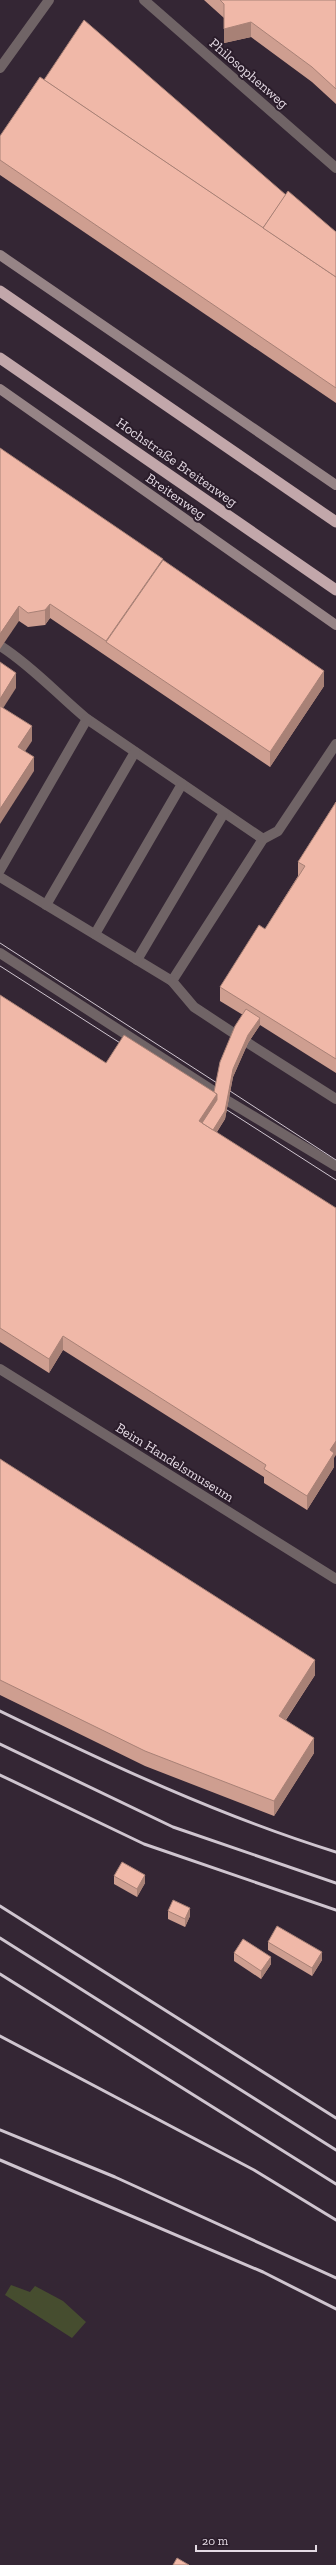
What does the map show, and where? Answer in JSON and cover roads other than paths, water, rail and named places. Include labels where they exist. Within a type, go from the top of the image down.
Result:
[{"type":"highway","points":[[0,291],[336,522]]},
{"type":"highway","name":"Hochstraße Breitenweg","points":[[0,358],[336,590]]},
{"type":"main road","points":[[0,255],[336,485]]},
{"type":"main road","name":"Breitenweg","points":[[0,389],[336,624]]},
{"type":"street","points":[[0,68],[49,0]]},
{"type":"street","name":"Philosophenweg","points":[[144,0],[336,168]]},
{"type":"street","points":[[2,647],[26,663],[61,698],[87,719],[263,839]]},
{"type":"street","points":[[0,870],[87,719]]},
{"type":"street","points":[[172,981],[263,839],[278,831],[336,744]]},
{"type":"street","points":[[46,905],[135,752]]},
{"type":"street","points":[[95,934],[182,784]]},
{"type":"street","points":[[137,960],[224,813]]},
{"type":"street","points":[[0,877],[172,981],[194,1007],[235,1034]]},
{"type":"street","points":[[0,953],[215,1092]]},
{"type":"street","points":[[248,1043],[336,1099]]},
{"type":"street","points":[[228,1101],[336,1166]]},
{"type":"street","name":"Beim Handelsmuseum","points":[[0,1369],[336,1579]]},
{"type":"tram line","points":[[0,943],[217,1083]]},
{"type":"tram line","points":[[0,966],[128,1048]]},
{"type":"tram line","points":[[230,1091],[336,1160]]},
{"type":"tram line","points":[[227,1110],[336,1180]]},
{"type":"railway","points":[[0,1711],[82,1750],[207,1806],[293,1838],[336,1852]]},
{"type":"railway","points":[[0,1744],[173,1827],[336,1883]]},
{"type":"railway","points":[[0,1775],[144,1844],[336,1910]]},
{"type":"railway","points":[[0,1906],[336,2118]]},
{"type":"railway","points":[[0,1938],[336,2150]]},
{"type":"railway","points":[[0,1974],[336,2184]]},
{"type":"railway","points":[[0,2036],[254,2170],[336,2220]]},
{"type":"railway","points":[[0,2130],[115,2177],[336,2278]]},
{"type":"railway","points":[[0,2160],[263,2272],[336,2309]]}]
